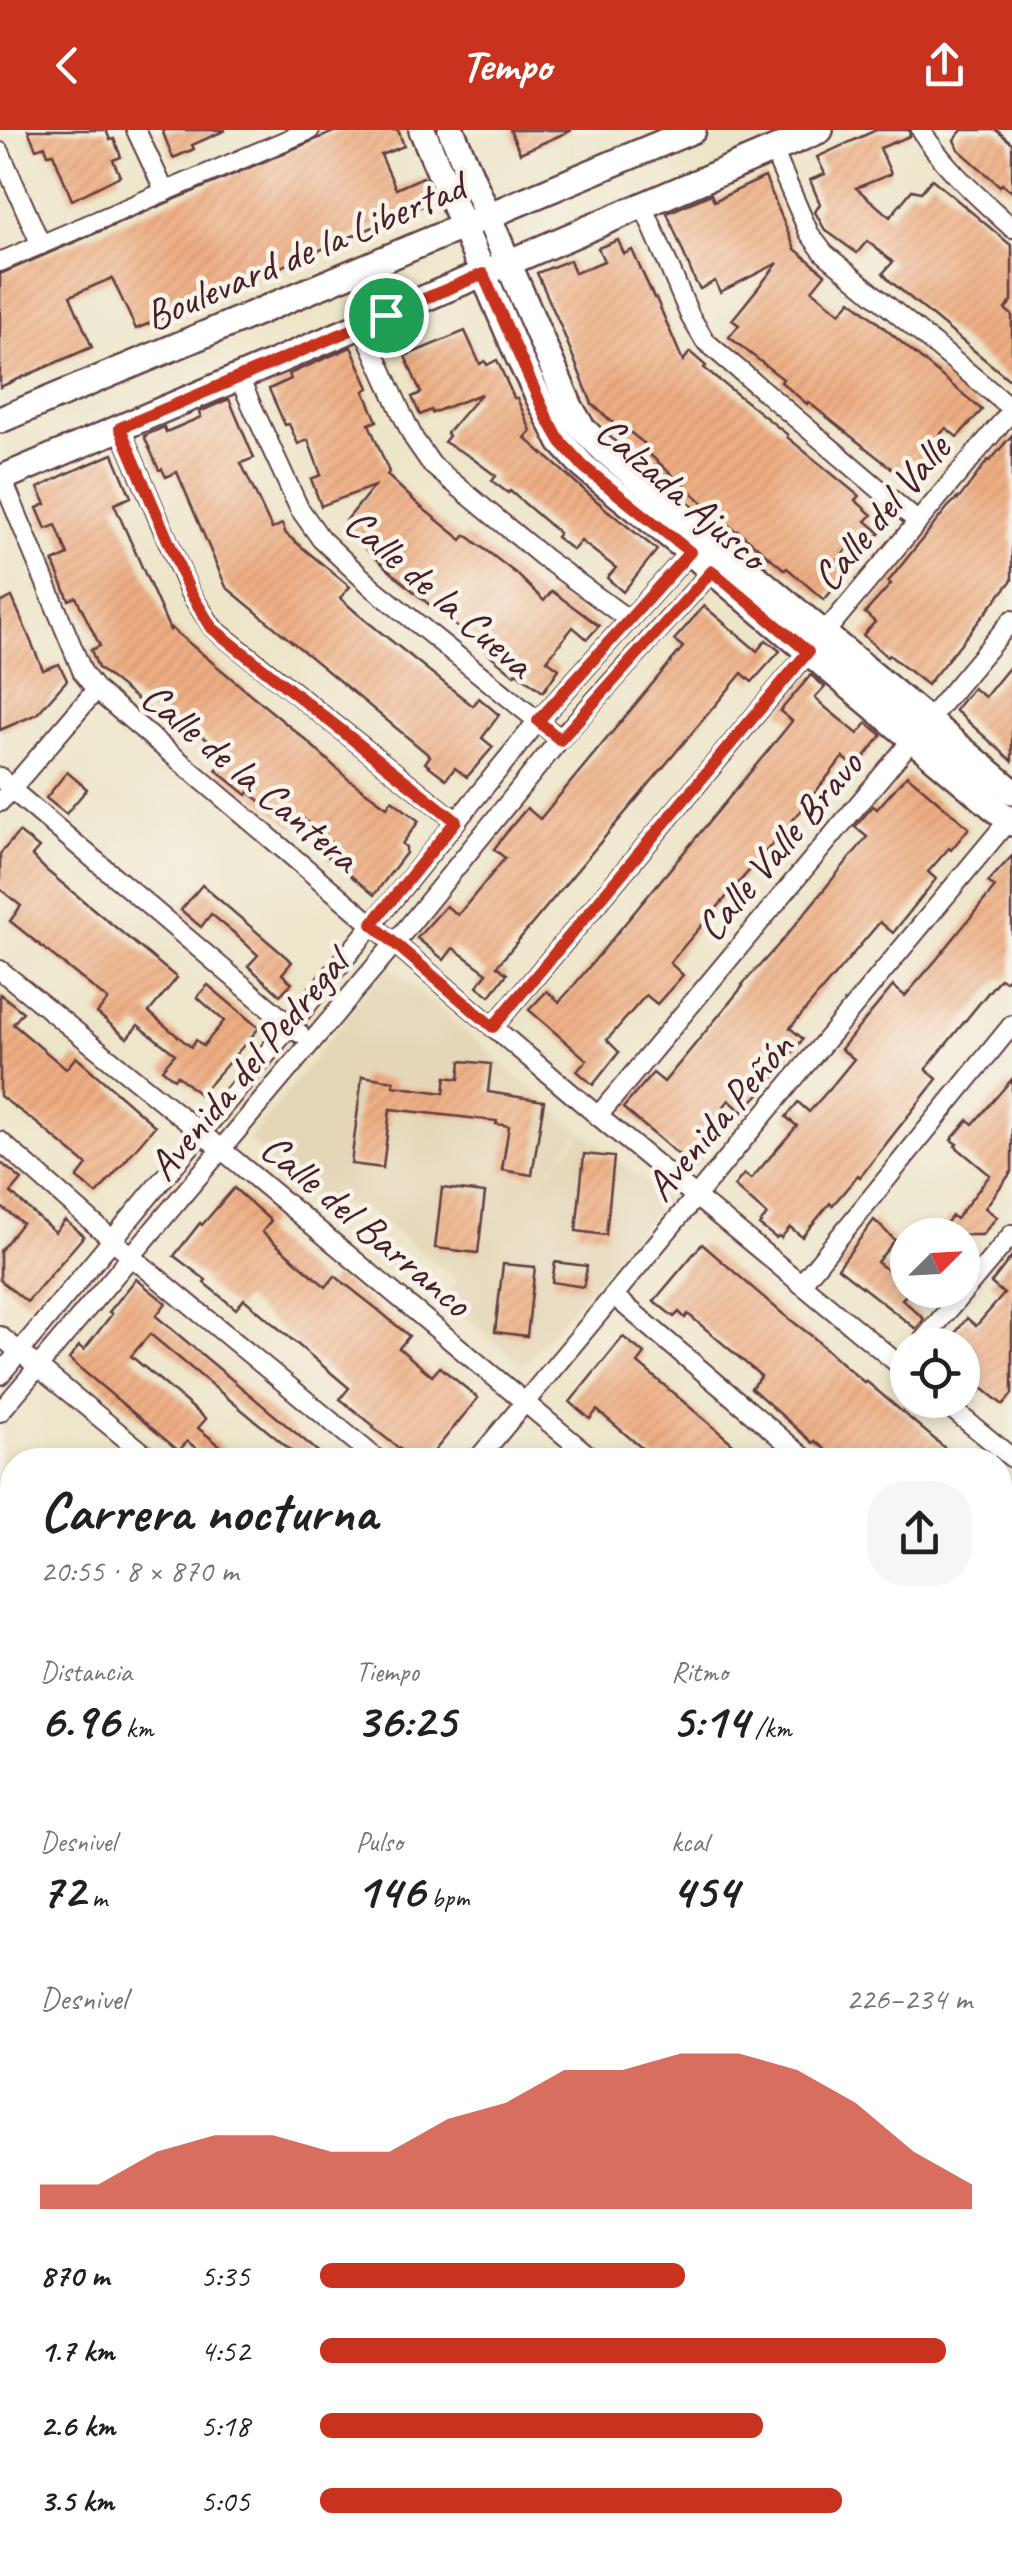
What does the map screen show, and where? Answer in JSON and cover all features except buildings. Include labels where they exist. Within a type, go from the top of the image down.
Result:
[{"type":"street","points":[[136,130],[164,192]]},
{"type":"street","points":[[0,262],[288,134],[310,130]]},
{"type":"street","name":"Calzada Ajusco","points":[[422,130],[547,418],[561,442],[584,467],[712,571],[816,643]]},
{"type":"street","name":"Calzada Ajusco","points":[[451,130],[582,428],[716,544],[816,643],[920,731],[1011,820]]},
{"type":"street","name":"Boulevard de la Libertad","points":[[0,420],[693,130]]},
{"type":"street","points":[[1,479],[820,130]]},
{"type":"street","points":[[922,130],[968,188],[1012,228]]},
{"type":"street","points":[[773,150],[809,233],[824,253],[1012,410]]},
{"type":"street","points":[[0,152],[41,245]]},
{"type":"street","points":[[642,206],[690,316],[705,341],[918,522]]},
{"type":"street","points":[[362,325],[402,414],[432,465],[544,557],[629,620]]},
{"type":"street","name":"Calle de la Cueva","points":[[238,378],[299,508],[321,539],[372,587],[560,740]]},
{"type":"street","name":"Calle del Valle","points":[[493,1027],[1012,410]]},
{"type":"street","points":[[120,428],[190,592],[212,628],[456,821]]},
{"type":"street","name":"Calle de la Cantera","points":[[1,479],[83,673],[96,690],[598,1116],[890,1354]]},
{"type":"street","points":[[690,552],[716,544],[712,571]]},
{"type":"street","name":"Avenida del Pedregal","points":[[0,1375],[538,721],[690,552]]},
{"type":"street","name":"Avenida del Pedregal","points":[[0,1412],[394,944],[560,740],[712,571]]},
{"type":"street","name":"Calle Valle Bravo","points":[[598,1116],[1012,620]]},
{"type":"street","points":[[96,690],[4,790],[310,1044]]},
{"type":"street","name":"Calzada Ajusco","points":[[920,731],[1012,791]]},
{"type":"street","name":"Avenida Peñón","points":[[487,1448],[1011,820]]},
{"type":"street","name":"Calle del Barranco","points":[[0,970],[580,1448]]},
{"type":"street","points":[[801,1284],[1012,1025]]},
{"type":"street","points":[[0,1142],[364,1448]]},
{"type":"street","points":[[934,1328],[1012,1234]]},
{"type":"street","points":[[614,1296],[793,1448]]},
{"type":"street","points":[[0,1336],[137,1448]]},
{"type":"street","points":[[964,1418],[1000,1448]]},
{"type":"shaded area","points":[[388,965],[581,1131],[473,1261],[583,1132],[666,1198],[523,1366],[443,1298],[457,1281],[368,1210],[319,1200],[249,1140]]},
{"type":"route","points":[[483,274],[561,442],[584,467],[690,552],[538,721],[560,740],[712,571],[808,652],[493,1027],[372,924],[456,821],[212,628],[190,592],[120,428],[386,315],[483,274]]}]
